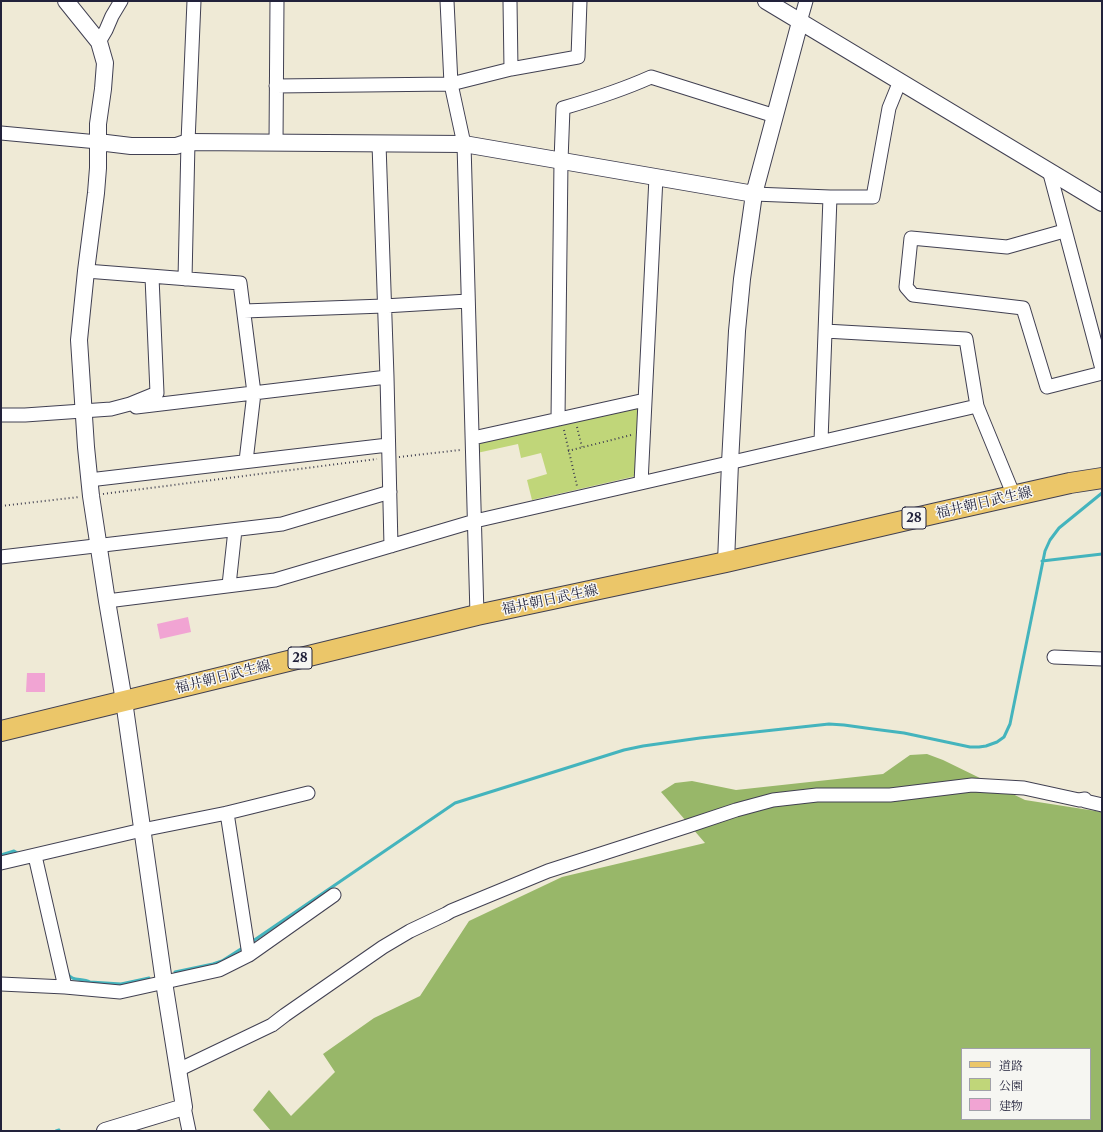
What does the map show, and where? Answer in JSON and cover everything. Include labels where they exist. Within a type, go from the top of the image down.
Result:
[{"type":"main road","name":"福井朝日武生線","points":[[1,731],[477,615],[726,562],[1070,483],[1102,478]]},
{"type":"street","points":[[66,1],[99,42],[104,63],[98,124],[98,168],[96,192],[79,340],[90,488],[106,601],[124,701],[164,982],[189,1131]]},
{"type":"street","points":[[99,42],[121,1]]},
{"type":"street","points":[[186,279],[188,142],[194,1]]},
{"type":"street","points":[[276,143],[277,1]]},
{"type":"street","points":[[447,1],[451,84],[464,144],[477,615]]},
{"type":"street","points":[[510,1],[511,69]]},
{"type":"street","points":[[276,86],[451,84],[511,69],[578,57],[580,1]]},
{"type":"street","points":[[766,1],[1102,203]]},
{"type":"street","points":[[726,562],[739,305],[754,194],[806,1]]},
{"type":"street","points":[[561,424],[561,161],[563,108],[608,95],[651,76],[775,116]]},
{"type":"street","points":[[1,133],[131,146],[176,146],[188,142],[464,144],[754,194],[873,197],[889,108],[900,81]]},
{"type":"street","points":[[379,144],[391,546]]},
{"type":"street","points":[[1049,170],[1064,231],[1102,369]]},
{"type":"street","points":[[641,483],[656,177]]},
{"type":"street","points":[[821,441],[830,197]]},
{"type":"street","points":[[1064,231],[1007,247],[911,238],[906,287],[913,295],[1023,308],[1047,387],[1102,373]]},
{"type":"street","points":[[86,270],[240,284],[254,393],[246,461]]},
{"type":"street","points":[[120,407],[157,393],[152,277]]},
{"type":"street","points":[[244,311],[384,306],[468,300]]},
{"type":"street","points":[[825,331],[966,339],[977,406],[1014,496]]},
{"type":"street","points":[[1,415],[25,415],[120,407],[137,407],[387,377]]},
{"type":"street","points":[[473,443],[561,424],[575,416],[645,400]]},
{"type":"street","points":[[106,601],[275,580],[475,521],[977,406]]},
{"type":"street","points":[[90,488],[246,461],[388,445]]},
{"type":"street","points":[[1,557],[282,524],[390,492]]},
{"type":"street","points":[[229,585],[235,530]]},
{"type":"street","points":[[1054,657],[1102,659]]},
{"type":"street","points":[[178,1070],[272,1025],[383,947],[410,931],[451,911],[548,870],[736,810],[773,800],[817,795],[890,795],[972,785],[1024,788],[1078,800],[1085,799],[1085,801],[1102,805]]},
{"type":"street","points":[[1,863],[142,830],[227,813],[308,793]]},
{"type":"street","points":[[227,813],[249,955]]},
{"type":"street","points":[[35,856],[64,987]]},
{"type":"street","points":[[1,984],[64,987],[120,992],[219,970],[249,955],[334,895]]},
{"type":"street","points":[[105,1131],[184,1107]]},
{"type":"path","points":[[575,416],[582,447]]},
{"type":"path","points":[[561,424],[580,497]]},
{"type":"path","points":[[568,451],[644,432]]},
{"type":"path","points":[[1,506],[90,488],[388,458],[473,443]]},
{"type":"green space","points":[[640,408],[636,476],[532,500],[527,480],[547,474],[541,453],[521,458],[518,444],[477,453],[476,442]]},
{"type":"green space","points":[[927,754],[943,760],[1025,800],[1102,812],[1102,1131],[271,1131],[253,1110],[269,1090],[291,1116],[335,1072],[323,1054],[374,1018],[420,996],[469,921],[562,877],[705,843],[661,792],[675,783],[692,781],[736,790],[883,774],[910,755]]},
{"type":"building","points":[[188,617],[191,632],[160,639],[157,624]]},
{"type":"building","points":[[27,673],[45,673],[45,692],[26,692]]},
{"type":"waterway","points":[[250,943],[455,803],[624,750],[700,738],[829,724],[904,733],[970,747],[986,746],[997,742],[1004,737],[1010,724],[1045,551],[1050,540],[1059,528],[1102,493]]},
{"type":"waterway","points":[[1042,561],[1102,554]]},
{"type":"waterway","points":[[1,855],[14,851],[19,854]]},
{"type":"waterway","points":[[175,972],[222,961],[244,947]]},
{"type":"waterway","points":[[67,972],[71,978],[90,982],[121,984],[149,978]]}]
